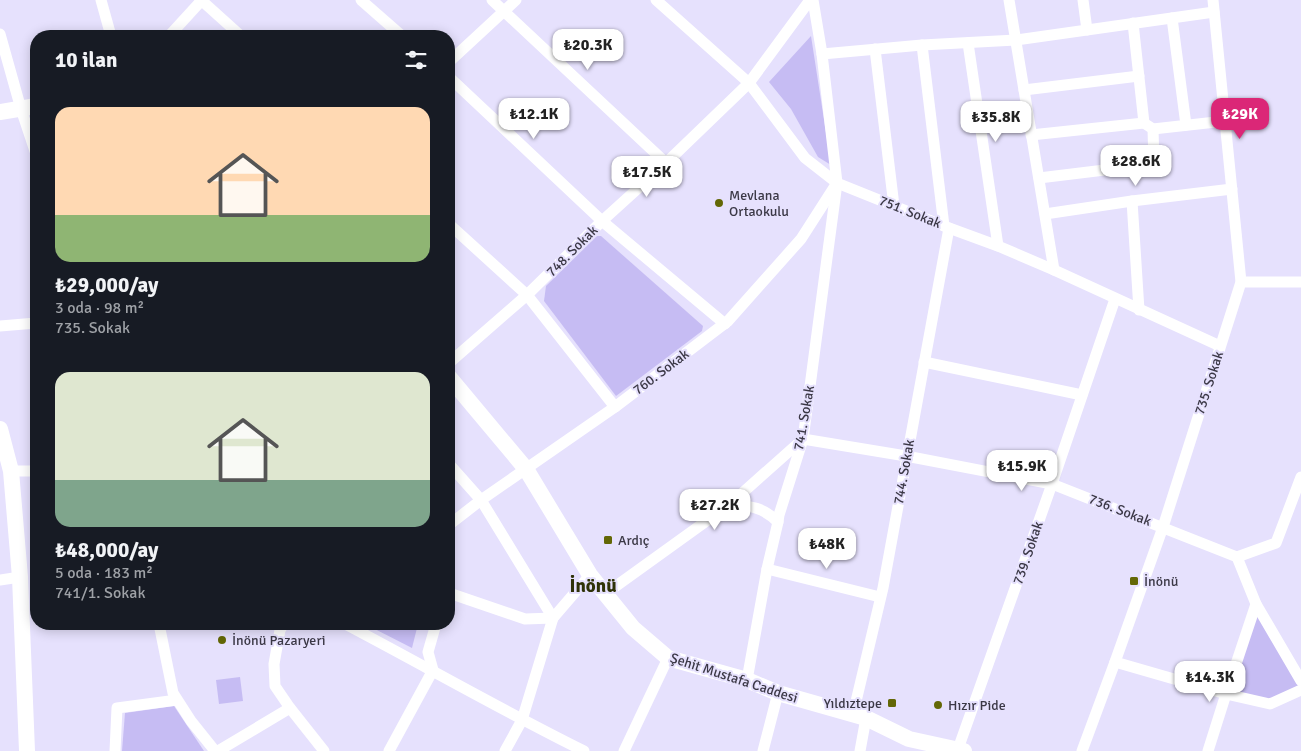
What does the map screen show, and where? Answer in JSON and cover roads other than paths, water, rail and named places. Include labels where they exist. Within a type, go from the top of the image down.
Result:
[{"type":"street","points":[[101,0],[109,30]]},
{"type":"street","points":[[174,30],[201,0],[234,30]]},
{"type":"street","points":[[361,0],[395,30]]},
{"type":"street","points":[[492,0],[666,163]]},
{"type":"street","points":[[455,57],[516,0]]},
{"type":"street","name":"751. Sokak","points":[[656,0],[749,83],[805,158],[837,182],[998,246],[1220,346]]},
{"type":"street","name":"748. Sokak","points":[[455,358],[527,295],[602,221],[666,163],[749,83],[811,0]]},
{"type":"street","name":"741. Sokak","points":[[747,680],[779,515],[803,439],[837,182],[822,54],[811,0]]},
{"type":"street","points":[[1009,0],[1054,270]]},
{"type":"street","points":[[1083,0],[1087,30]]},
{"type":"street","name":"735. Sokak","points":[[1082,751],[1116,662],[1163,527],[1241,282],[1213,0]]},
{"type":"street","points":[[822,54],[922,45],[1016,40],[1214,12]]},
{"type":"street","points":[[1172,18],[1186,125]]},
{"type":"street","points":[[1039,178],[1154,164],[1139,76],[1133,23]]},
{"type":"street","points":[[0,34],[28,107],[0,112]]},
{"type":"street","points":[[968,42],[998,246]]},
{"type":"street","name":"744. Sokak","points":[[860,751],[859,716],[947,227],[922,45]]},
{"type":"street","points":[[875,49],[894,206]]},
{"type":"street","points":[[1024,90],[1139,76]]},
{"type":"street","points":[[455,84],[602,221],[725,324]]},
{"type":"street","points":[[1032,135],[1225,121]]},
{"type":"street","name":"760. Sokak","points":[[455,521],[481,500],[615,407],[725,324],[801,239],[837,182]]},
{"type":"street","points":[[1045,214],[1232,188]]},
{"type":"street","points":[[1132,201],[1139,310]]},
{"type":"street","points":[[455,229],[527,295],[615,407]]},
{"type":"street","points":[[1241,282],[1301,282]]},
{"type":"street","name":"739. Sokak","points":[[961,750],[1115,299]]},
{"type":"street","points":[[0,326],[30,324]]},
{"type":"street","points":[[924,362],[1082,395]]},
{"type":"street","name":"Şehit Mustafa Caddesi","points":[[455,384],[526,469],[590,575],[633,628],[668,658],[747,680],[778,693],[859,716],[911,745],[961,750]]},
{"type":"street","points":[[0,429],[11,471],[20,577],[27,751]]},
{"type":"street","points":[[605,594],[730,504],[803,439]]},
{"type":"street","name":"736. Sokak","points":[[803,439],[906,456],[1052,484],[1237,557]]},
{"type":"street","points":[[11,471],[30,471]]},
{"type":"street","points":[[455,471],[481,500],[553,618]]},
{"type":"street","points":[[1301,477],[1276,543],[1237,557],[1256,604],[1301,681]]},
{"type":"street","points":[[730,504],[752,506],[772,516],[778,522]]},
{"type":"street","points":[[767,569],[880,597]]},
{"type":"street","points":[[505,751],[522,720],[553,618],[590,575]]},
{"type":"street","points":[[0,580],[20,577]]},
{"type":"street","points":[[455,595],[525,618],[553,618]]},
{"type":"street","points":[[1208,751],[1256,604]]},
{"type":"street","points":[[160,630],[172,693],[191,721],[217,751],[290,708]]},
{"type":"street","points":[[280,630],[274,664],[275,686],[324,751]]},
{"type":"street","points":[[356,630],[433,670],[522,720],[584,751]]},
{"type":"street","points":[[389,751],[433,670],[428,652],[434,630]]},
{"type":"street","points":[[624,751],[668,658]]},
{"type":"street","points":[[1116,662],[1226,694],[1270,704],[1301,690]]},
{"type":"street","points":[[763,751],[778,693]]},
{"type":"street","points":[[115,751],[117,708],[177,700]]},
{"type":"place","name":"Mevlana Ortaokulu","points":[[719,203]]},
{"type":"place","name":"Ardıç","points":[[608,540]]},
{"type":"place","name":"İnönü","points":[[1134,581]]},
{"type":"place","name":"İnönü Pazaryeri","points":[[222,640]]},
{"type":"place","name":"Yıldıztepe","points":[[892,703]]},
{"type":"place","name":"Hızır Pide","points":[[938,705]]},
{"type":"district","name":"İnönü","points":[[593,586]]}]
